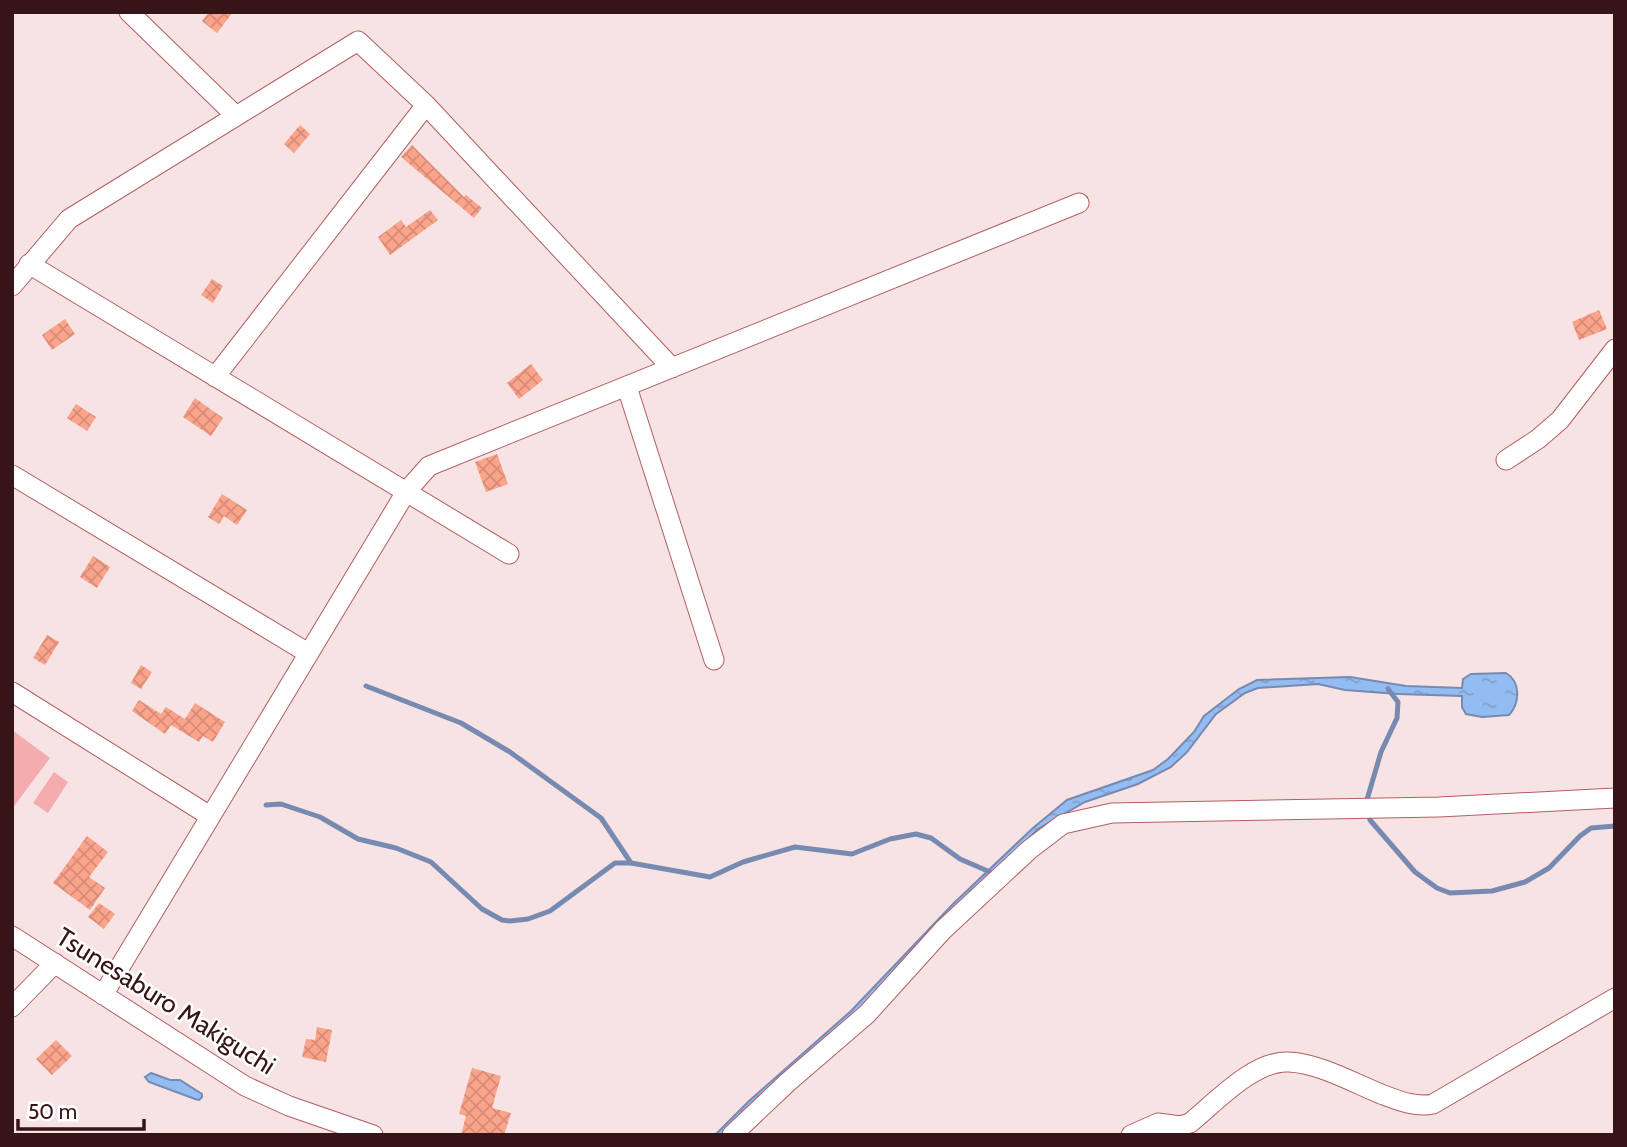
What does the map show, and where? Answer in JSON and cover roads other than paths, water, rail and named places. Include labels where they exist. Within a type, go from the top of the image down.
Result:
[{"type":"street","points":[[129,12],[235,115]]},
{"type":"street","points":[[12,286],[69,219],[358,41],[426,105],[672,368]]},
{"type":"street","points":[[215,377],[426,105]]},
{"type":"street","points":[[103,995],[406,492],[429,466],[1079,203]]},
{"type":"street","points":[[29,264],[509,554]]},
{"type":"street","points":[[1506,460],[1538,439],[1560,420],[1615,349]]},
{"type":"street","points":[[627,387],[714,660]]},
{"type":"street","points":[[12,475],[309,653]]},
{"type":"street","points":[[12,692],[210,816]]},
{"type":"street","points":[[732,1135],[867,1014],[943,930],[1029,850],[1063,824],[1112,813],[1439,807],[1615,798]]},
{"type":"street","name":"Tsunesaburo Makiguchi","points":[[12,936],[246,1086],[289,1106],[373,1135]]},
{"type":"street","points":[[12,1007],[54,963]]},
{"type":"street","points":[[1131,1135],[1158,1123],[1180,1126],[1190,1123],[1243,1078],[1271,1064],[1290,1062],[1322,1070],[1412,1104],[1433,1104],[1615,998]]},
{"type":"water","points":[[1506,673],[1514,682],[1517,693],[1515,705],[1509,715],[1482,717],[1466,714],[1462,707],[1462,696],[1345,690],[1318,684],[1258,688],[1245,693],[1216,714],[1187,752],[1171,767],[1138,784],[1085,802],[1038,829],[877,994],[723,1135],[715,1135],[749,1101],[851,1011],[953,904],[1033,828],[1067,800],[1153,770],[1168,759],[1194,732],[1204,716],[1239,689],[1257,680],[1350,677],[1406,686],[1462,688],[1463,679],[1471,674]]},
{"type":"water","points":[[151,1073],[170,1080],[180,1080],[202,1094],[202,1097],[195,1099],[149,1082],[145,1077]]},
{"type":"waterway","points":[[366,686],[461,723],[510,752],[601,818],[631,863]]},
{"type":"waterway","points":[[1366,803],[1381,752],[1397,718],[1398,702],[1388,689]]},
{"type":"waterway","points":[[266,805],[281,804],[320,817],[358,839],[396,848],[431,862],[482,909],[502,920],[510,921],[528,919],[550,911],[615,863],[631,863],[710,877],[743,862],[795,847],[852,854],[890,839],[916,834],[931,838],[960,859],[990,872]]},
{"type":"waterway","points":[[1368,812],[1370,820],[1415,872],[1437,888],[1450,893],[1492,891],[1525,882],[1549,868],[1591,828],[1615,826]]}]
